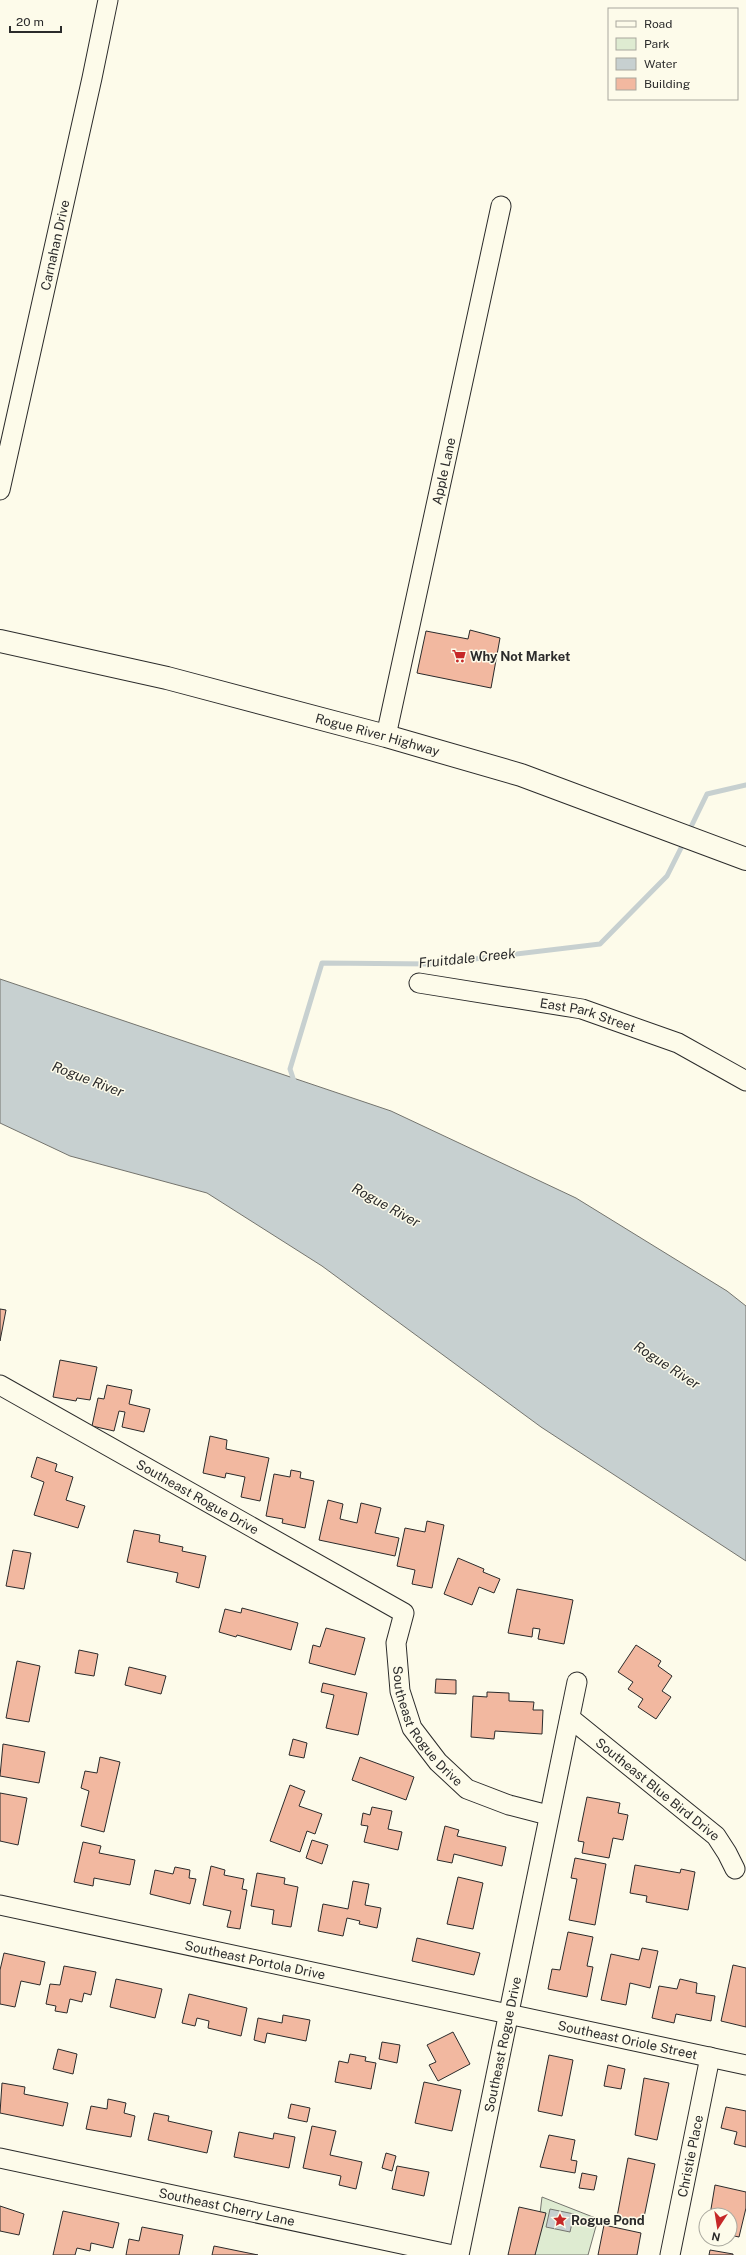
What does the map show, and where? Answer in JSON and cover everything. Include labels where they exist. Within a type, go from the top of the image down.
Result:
[{"type":"main road","name":"Rogue River Highway","points":[[0,641],[167,678],[386,736],[521,775],[746,859]]},
{"type":"street","name":"Carnahan Drive","points":[[0,490],[108,0]]},
{"type":"street","name":"Apple Lane","points":[[386,736],[501,206]]},
{"type":"street","name":"East Park Street","points":[[419,983],[582,1009],[678,1043],[746,1081]]},
{"type":"street","name":"Southeast Rogue Drive","points":[[0,1385],[404,1613],[396,1643],[400,1691],[412,1728],[438,1762],[467,1789],[509,1804],[548,1815],[510,2014],[459,2255]]},
{"type":"street","points":[[548,1815],[577,1682]]},
{"type":"street","name":"Southeast Blue Bird Drive","points":[[570,1718],[716,1836],[735,1869]]},
{"type":"street","name":"Southeast Portola Drive","points":[[0,1905],[510,2014]]},
{"type":"street","name":"Southeast Oriole Street","points":[[510,2014],[746,2065]]},
{"type":"street","name":"Christie Place","points":[[670,2255],[710,2057]]},
{"type":"street","name":"Southeast Cherry Lane","points":[[0,2158],[453,2255]]},
{"type":"green space","points":[[542,2197],[598,2219],[588,2255],[535,2255]]},
{"type":"water","name":"Rogue River","points":[[0,979],[391,1111],[576,1198],[727,1291],[746,1306],[746,1561],[541,1427],[322,1266],[207,1193],[70,1156],[0,1123]]},
{"type":"water","name":"Rogue Pond","points":[[550,2209],[574,2214],[570,2232],[546,2227]]},
{"type":"building","name":"Why Not Market","points":[[470,630],[500,638],[491,688],[417,673],[426,631],[468,639]]},
{"type":"building","points":[[0,1309],[6,1310],[0,1341]]},
{"type":"building","points":[[60,1360],[97,1367],[90,1400],[77,1398],[76,1401],[53,1397]]},
{"type":"building","points":[[107,1385],[132,1390],[129,1404],[150,1409],[144,1432],[122,1427],[125,1412],[119,1411],[114,1431],[92,1426],[98,1398],[104,1399]]},
{"type":"building","points":[[210,1436],[227,1440],[226,1449],[269,1458],[260,1501],[241,1497],[245,1477],[226,1473],[225,1478],[203,1473]]},
{"type":"building","points":[[37,1457],[57,1464],[55,1471],[73,1477],[66,1500],[85,1506],[78,1528],[34,1515],[44,1482],[31,1477]]},
{"type":"building","points":[[291,1470],[301,1472],[300,1478],[314,1481],[305,1528],[282,1523],[283,1519],[266,1516],[274,1474],[290,1477]]},
{"type":"building","points":[[328,1500],[343,1504],[340,1519],[357,1523],[361,1503],[381,1508],[375,1533],[399,1538],[395,1556],[319,1540]]},
{"type":"building","points":[[427,1521],[444,1525],[432,1588],[412,1584],[415,1570],[397,1566],[405,1528],[425,1532]]},
{"type":"building","points":[[134,1530],[160,1535],[159,1542],[183,1547],[182,1551],[206,1556],[199,1588],[176,1582],[178,1573],[127,1562]]},
{"type":"building","points":[[13,1550],[31,1553],[24,1589],[6,1586]]},
{"type":"building","points":[[458,1558],[484,1569],[483,1572],[500,1579],[494,1593],[479,1587],[472,1605],[444,1594]]},
{"type":"building","points":[[517,1589],[573,1600],[564,1644],[538,1639],[540,1629],[533,1628],[532,1637],[508,1633]]},
{"type":"building","points":[[242,1608],[298,1623],[291,1650],[237,1635],[236,1637],[219,1632],[225,1609],[241,1613]]},
{"type":"building","points":[[326,1628],[365,1638],[355,1675],[309,1663],[313,1645],[320,1647]]},
{"type":"building","points":[[636,1645],[661,1661],[658,1666],[672,1676],[662,1691],[671,1697],[656,1719],[638,1707],[643,1699],[628,1689],[633,1682],[618,1672]]},
{"type":"building","points":[[79,1650],[98,1654],[94,1676],[75,1673]]},
{"type":"building","points":[[17,1661],[40,1666],[29,1722],[6,1718]]},
{"type":"building","points":[[129,1667],[166,1676],[161,1694],[125,1685]]},
{"type":"building","points":[[436,1679],[456,1680],[456,1694],[435,1693]]},
{"type":"building","points":[[323,1683],[367,1693],[358,1735],[326,1728],[334,1695],[321,1692]]},
{"type":"building","points":[[487,1692],[509,1693],[509,1701],[534,1702],[533,1710],[543,1710],[542,1734],[495,1731],[494,1739],[471,1737],[473,1696],[487,1697]]},
{"type":"building","points":[[293,1739],[307,1743],[304,1758],[289,1755]]},
{"type":"building","points":[[3,1744],[45,1752],[39,1783],[0,1776]]},
{"type":"building","points":[[100,1757],[120,1762],[104,1832],[81,1826],[89,1791],[81,1788],[85,1771],[97,1773]]},
{"type":"building","points":[[360,1757],[414,1777],[406,1800],[352,1780]]},
{"type":"building","points":[[290,1785],[305,1791],[299,1806],[322,1814],[315,1834],[307,1831],[300,1852],[270,1841]]},
{"type":"building","points":[[0,1793],[27,1798],[18,1845],[0,1841]]},
{"type":"building","points":[[587,1797],[620,1803],[618,1813],[628,1815],[623,1840],[613,1838],[609,1858],[582,1853],[584,1842],[578,1841]]},
{"type":"building","points":[[372,1807],[392,1811],[388,1829],[402,1832],[398,1850],[364,1842],[368,1826],[361,1825],[363,1813],[370,1815]]},
{"type":"building","points":[[445,1826],[459,1830],[457,1836],[506,1847],[502,1866],[454,1854],[452,1863],[437,1860]]},
{"type":"building","points":[[312,1840],[328,1845],[322,1864],[306,1858]]},
{"type":"building","points":[[83,1842],[101,1846],[99,1853],[135,1860],[130,1885],[94,1878],[93,1886],[74,1882]]},
{"type":"building","points":[[575,1858],[606,1864],[595,1925],[569,1920],[577,1879],[571,1878]]},
{"type":"building","points":[[635,1865],[680,1873],[681,1869],[695,1872],[688,1910],[646,1902],[647,1896],[630,1893]]},
{"type":"building","points":[[211,1866],[225,1870],[224,1875],[244,1879],[242,1889],[247,1890],[240,1929],[227,1927],[231,1911],[203,1905]]},
{"type":"building","points":[[175,1867],[190,1870],[189,1878],[196,1879],[190,1904],[150,1894],[155,1870],[173,1874]]},
{"type":"building","points":[[257,1873],[285,1878],[284,1884],[298,1887],[291,1927],[272,1924],[274,1910],[251,1906]]},
{"type":"building","points":[[458,1877],[483,1883],[473,1929],[447,1924]]},
{"type":"building","points":[[353,1881],[369,1884],[365,1905],[381,1908],[377,1928],[359,1924],[360,1921],[347,1918],[343,1936],[318,1931],[323,1904],[348,1909]]},
{"type":"building","points":[[568,1932],[593,1937],[587,1966],[593,1967],[587,1997],[548,1989],[552,1969],[560,1970]]},
{"type":"building","points":[[417,1938],[480,1953],[474,1975],[412,1961]]},
{"type":"building","points":[[642,1948],[658,1951],[650,1988],[630,1983],[626,2005],[601,2000],[611,1954],[639,1960]]},
{"type":"building","points":[[4,1953],[45,1962],[40,1985],[21,1981],[15,2007],[0,2004],[0,1970]]},
{"type":"building","points":[[733,1965],[746,1968],[746,2027],[721,2021]]},
{"type":"building","points":[[64,1966],[96,1972],[91,1995],[84,1993],[82,2002],[70,1999],[67,2013],[55,2011],[56,2006],[46,2004],[50,1984],[60,1985]]},
{"type":"building","points":[[116,1979],[162,1989],[155,2018],[110,2007]]},
{"type":"building","points":[[680,1979],[697,1983],[696,1993],[715,1996],[711,2021],[676,2014],[674,2023],[652,2018],[659,1986],[677,1989]]},
{"type":"building","points":[[189,1994],[247,2008],[241,2036],[208,2028],[209,2021],[197,2018],[195,2026],[182,2023]]},
{"type":"building","points":[[283,2015],[310,2020],[306,2041],[267,2033],[265,2043],[254,2040],[258,2018],[282,2023]]},
{"type":"building","points":[[453,2032],[470,2064],[438,2081],[429,2065],[436,2062],[427,2045]]},
{"type":"building","points":[[382,2042],[400,2045],[397,2063],[379,2059]]},
{"type":"building","points":[[58,2049],[77,2054],[73,2074],[53,2069]]},
{"type":"building","points":[[350,2054],[366,2057],[365,2061],[376,2063],[371,2089],[335,2082],[339,2061],[348,2063]]},
{"type":"building","points":[[549,2055],[573,2060],[562,2116],[538,2111]]},
{"type":"building","points":[[608,2065],[625,2069],[621,2089],[604,2086]]},
{"type":"building","points":[[644,2078],[669,2083],[657,2140],[635,2135]]},
{"type":"building","points":[[424,2082],[461,2090],[452,2131],[415,2123]]},
{"type":"building","points":[[2,2083],[25,2087],[24,2094],[68,2103],[63,2126],[0,2113]]},
{"type":"building","points":[[108,2099],[126,2103],[124,2113],[135,2116],[131,2137],[86,2129],[91,2106],[107,2109]]},
{"type":"building","points":[[291,2104],[310,2108],[307,2122],[288,2118]]},
{"type":"building","points":[[726,2107],[746,2111],[746,2147],[734,2144],[737,2132],[721,2128]]},
{"type":"building","points":[[154,2113],[169,2116],[168,2121],[212,2131],[207,2153],[148,2140]]},
{"type":"building","points":[[312,2126],[336,2131],[330,2155],[362,2162],[356,2189],[339,2185],[341,2176],[303,2168]]},
{"type":"building","points":[[239,2132],[273,2139],[274,2133],[295,2137],[289,2168],[234,2157]]},
{"type":"building","points":[[549,2135],[575,2140],[571,2160],[577,2161],[575,2173],[540,2167]]},
{"type":"building","points":[[386,2153],[396,2156],[392,2171],[382,2168]]},
{"type":"building","points":[[628,2158],[655,2164],[643,2222],[617,2217]]},
{"type":"building","points":[[397,2166],[429,2172],[424,2196],[392,2189]]},
{"type":"building","points":[[582,2173],[597,2176],[594,2190],[579,2188]]},
{"type":"building","points":[[715,2185],[746,2192],[746,2208],[739,2237],[738,2207],[711,2207]]},
{"type":"building","points":[[0,2206],[24,2214],[19,2235],[0,2231]]},
{"type":"building","points":[[519,2207],[546,2213],[535,2255],[508,2255]]},
{"type":"building","points":[[63,2211],[119,2223],[113,2248],[91,2243],[90,2251],[77,2248],[75,2255],[53,2255]]},
{"type":"building","points":[[604,2225],[641,2233],[637,2255],[598,2255]]},
{"type":"building","points":[[142,2227],[183,2235],[179,2255],[126,2255],[129,2239],[139,2241]]},
{"type":"building","points":[[214,2246],[258,2255],[212,2255]]},
{"type":"building","points":[[710,2250],[733,2254],[733,2255],[709,2255]]},
{"type":"waterway","name":"Fruitdale Creek","points":[[688,833],[707,794],[746,785]]},
{"type":"waterway","name":"Fruitdale Creek","points":[[295,1084],[290,1069],[322,963],[432,964],[600,944],[667,876],[684,842]]},
{"type":"place","name":"Why Not Market","points":[[459,656]]},
{"type":"place","name":"Rogue Pond","points":[[560,2220]]}]
